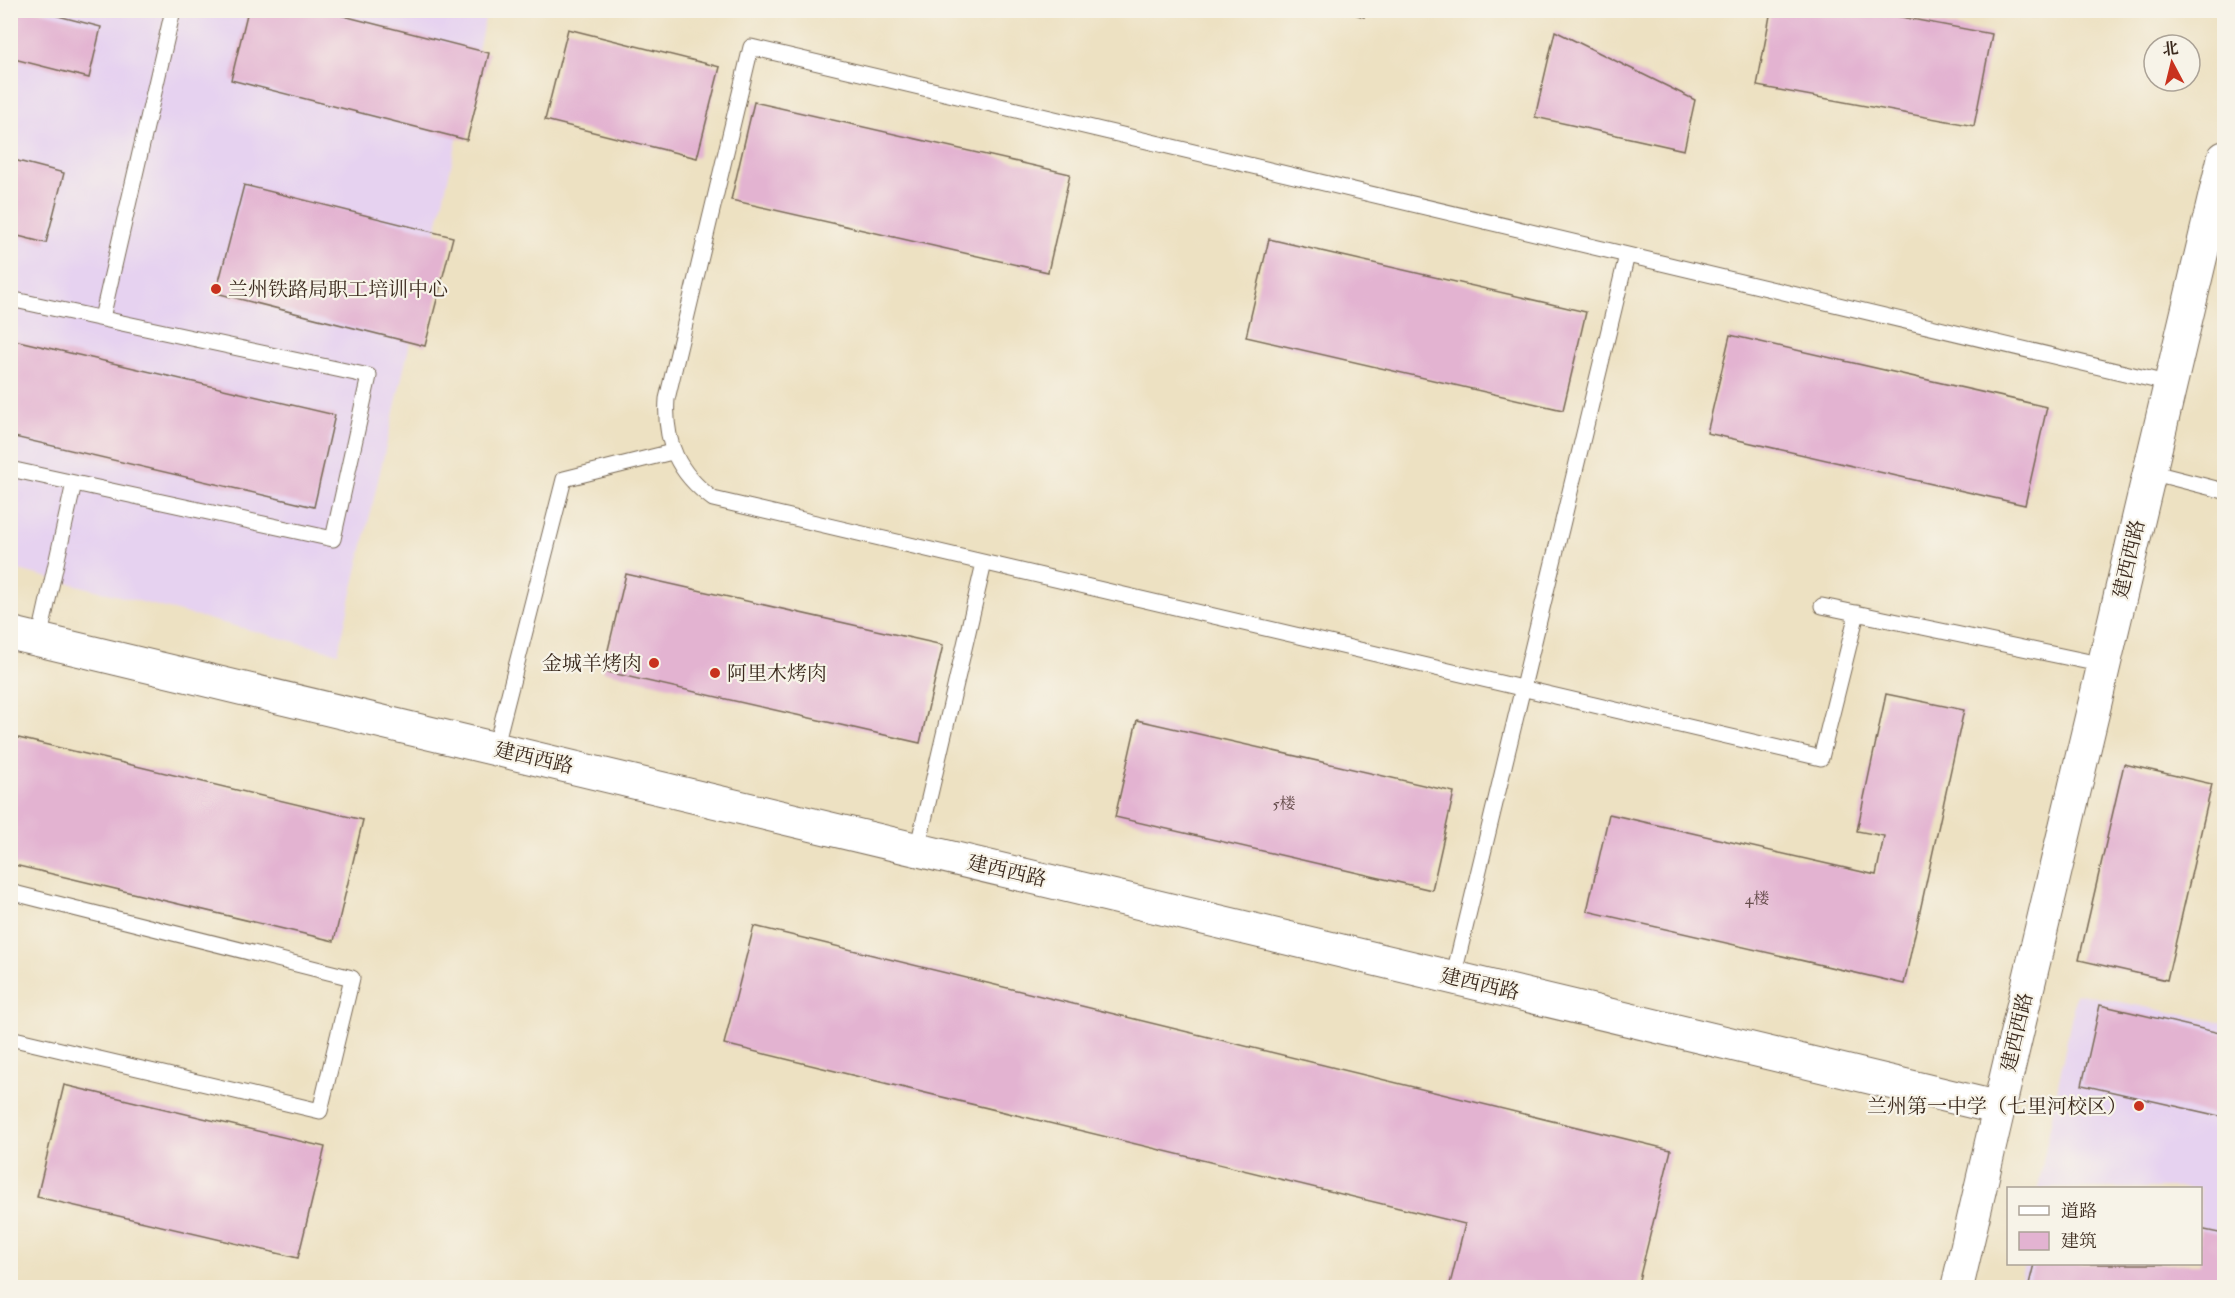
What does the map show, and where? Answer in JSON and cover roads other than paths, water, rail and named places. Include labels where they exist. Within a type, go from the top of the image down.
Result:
[{"type":"street","name":"建西西路","points":[[25,637],[1999,1108],[2224,158]]},
{"type":"street","points":[[1958,1287],[1999,1108]]},
{"type":"lane","points":[[102,318],[173,10]]},
{"type":"lane","points":[[1857,613],[1821,758],[713,499],[695,486],[672,452],[667,435],[667,399],[752,47],[2171,384]]},
{"type":"lane","points":[[1453,978],[1627,255]]},
{"type":"lane","points":[[10,298],[369,376],[333,539],[10,469]]},
{"type":"lane","points":[[495,749],[564,479],[672,452]]},
{"type":"lane","points":[[2150,472],[2224,491]]},
{"type":"lane","points":[[25,637],[74,483]]},
{"type":"lane","points":[[917,850],[984,563]]},
{"type":"lane","points":[[1822,606],[2104,665]]},
{"type":"lane","points":[[10,892],[352,978],[320,1111],[10,1038]]},
{"type":"place","name":"兰州铁路局职工培训中心","points":[[216,289]]},
{"type":"place","name":"金城羊烤肉","points":[[654,663]]},
{"type":"place","name":"阿里木烤肉","points":[[715,673]]},
{"type":"place","name":"兰州第一中学（七里河校区）","points":[[2139,1106]]}]
